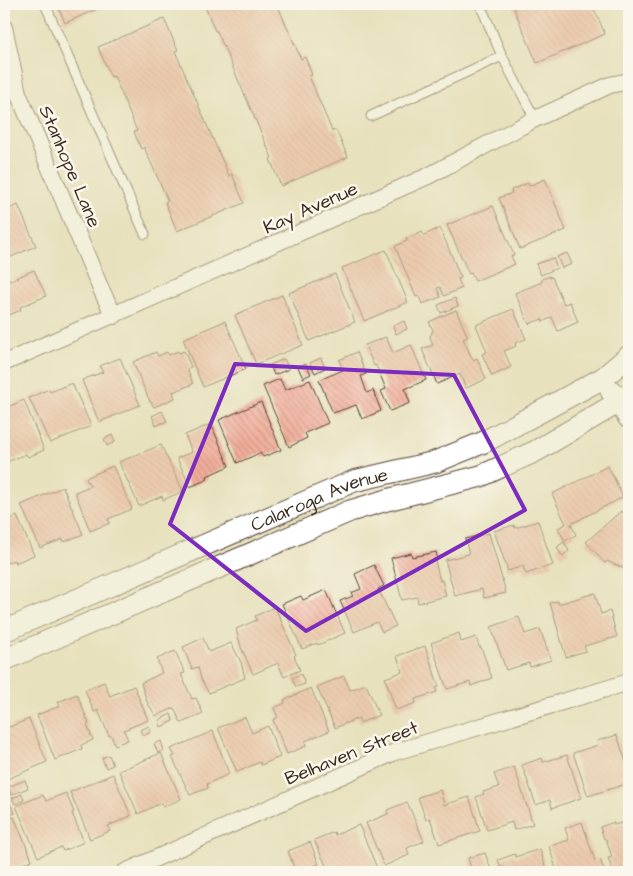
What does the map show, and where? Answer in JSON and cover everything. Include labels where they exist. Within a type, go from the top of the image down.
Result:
[{"type":"street","name":"Stanhope Lane","points":[[4,27],[18,93],[114,316]]},
{"type":"street","name":"Kay Avenue","points":[[4,363],[428,176],[535,119],[610,85],[629,81]]},
{"type":"street","name":"Calaroga Avenue","points":[[4,631],[354,481],[435,462],[484,442],[603,378],[629,356]]},
{"type":"street","points":[[603,378],[626,405]]},
{"type":"street","name":"Calaroga Avenue","points":[[4,660],[350,512],[387,500],[482,476],[626,405]]},
{"type":"street","name":"Belhaven Street","points":[[125,872],[394,752],[629,682]]},
{"type":"lane","points":[[45,4],[145,234]]},
{"type":"lane","points":[[480,4],[502,56],[535,119]]},
{"type":"lane","points":[[371,116],[502,56]]},
{"type":"highlighted area","points":[[235,364],[454,375],[525,510],[306,631],[170,524]]},
{"type":"building","points":[[57,4],[103,4],[96,7],[97,9],[65,23]]},
{"type":"building","points":[[204,4],[277,4],[301,59],[305,57],[312,75],[309,76],[332,131],[336,130],[348,157],[281,186],[270,159],[272,158]]},
{"type":"building","points":[[512,4],[592,4],[605,34],[537,63]]},
{"type":"building","points":[[164,19],[178,50],[175,51],[229,176],[232,174],[244,203],[177,231],[165,202],[168,201],[144,147],[141,149],[134,132],[137,131],[114,76],[111,77],[98,47]]},
{"type":"building","points":[[545,179],[566,230],[520,249],[499,198],[512,193],[511,190],[528,183],[529,186]]},
{"type":"building","points":[[4,185],[10,199],[4,201]]},
{"type":"building","points":[[18,205],[36,246],[4,260],[4,211]]},
{"type":"building","points":[[493,206],[514,255],[511,256],[515,264],[475,281],[471,273],[469,274],[447,225]]},
{"type":"building","points":[[440,228],[461,278],[458,279],[462,288],[444,296],[440,287],[437,288],[441,297],[422,304],[419,296],[416,297],[395,246],[422,232],[424,235]]},
{"type":"building","points":[[386,250],[408,302],[364,321],[342,268]]},
{"type":"building","points":[[567,253],[572,264],[562,268],[557,257]]},
{"type":"building","points":[[553,258],[557,268],[541,275],[536,264]]},
{"type":"building","points":[[34,270],[46,296],[20,307],[21,310],[4,317],[4,276],[6,275],[9,281]]},
{"type":"building","points":[[335,274],[355,322],[309,341],[289,293]]},
{"type":"building","points":[[550,276],[564,304],[570,302],[578,322],[558,331],[552,317],[543,322],[542,319],[529,324],[515,293],[542,282],[542,279]]},
{"type":"building","points":[[282,295],[303,345],[256,364],[235,315]]},
{"type":"building","points":[[455,298],[458,306],[441,313],[438,305]]},
{"type":"building","points":[[513,309],[526,339],[515,343],[516,346],[504,351],[511,367],[492,376],[482,354],[487,352],[476,325]]},
{"type":"building","points":[[456,310],[468,337],[463,339],[473,360],[477,358],[486,379],[466,388],[460,374],[437,384],[422,349],[433,345],[430,337],[433,330],[429,322]]},
{"type":"building","points":[[225,321],[246,369],[203,387],[183,339]]},
{"type":"building","points":[[404,321],[407,329],[396,334],[393,326]]},
{"type":"building","points":[[386,337],[393,353],[411,345],[426,380],[405,389],[410,403],[390,411],[381,391],[386,389],[365,345]]},
{"type":"building","points":[[178,351],[179,353],[184,351],[191,367],[187,369],[193,384],[173,392],[175,398],[154,407],[150,402],[133,362],[156,352],[158,356],[167,352],[169,355]]},
{"type":"building","points":[[357,352],[366,374],[361,376],[367,393],[373,390],[381,411],[362,419],[356,405],[333,413],[319,380],[343,370],[339,360]]},
{"type":"building","points":[[120,358],[140,405],[99,422],[82,380],[103,372],[100,366]]},
{"type":"building","points":[[321,358],[325,368],[315,373],[310,363]]},
{"type":"building","points":[[284,359],[289,369],[274,375],[270,365]]},
{"type":"building","points":[[306,364],[311,374],[303,378],[298,367]]},
{"type":"building","points":[[280,379],[285,390],[310,380],[328,423],[305,433],[307,438],[289,447],[263,386]]},
{"type":"building","points":[[72,383],[91,426],[50,443],[29,398],[49,389],[50,392]]},
{"type":"building","points":[[24,400],[44,450],[28,457],[26,454],[4,463],[4,414],[7,413],[5,408]]},
{"type":"building","points":[[261,402],[281,450],[263,457],[260,453],[237,463],[219,420]]},
{"type":"building","points":[[162,411],[167,421],[156,426],[152,416]]},
{"type":"building","points":[[211,424],[229,466],[207,476],[208,479],[190,487],[177,458],[192,452],[185,435]]},
{"type":"building","points":[[112,435],[115,442],[107,446],[104,439]]},
{"type":"building","points":[[161,445],[183,491],[163,500],[162,496],[139,506],[119,462]]},
{"type":"building","points":[[113,466],[132,509],[108,519],[110,523],[90,531],[75,492],[90,486],[86,478]]},
{"type":"building","points":[[608,466],[623,497],[571,524],[576,535],[565,541],[558,528],[566,524],[552,494]]},
{"type":"building","points":[[63,487],[83,534],[64,542],[63,539],[40,548],[21,505]]},
{"type":"building","points":[[621,511],[629,519],[629,565],[625,569],[607,561],[605,563],[586,542]]},
{"type":"building","points":[[17,516],[34,555],[15,563],[14,560],[4,564],[4,522]]},
{"type":"building","points":[[538,521],[553,565],[526,574],[523,566],[508,571],[494,531],[514,525],[515,528]]},
{"type":"building","points":[[489,533],[506,593],[484,598],[482,589],[455,596],[445,560],[469,554],[465,539]]},
{"type":"building","points":[[564,542],[569,551],[562,556],[557,547]]},
{"type":"building","points":[[436,552],[438,560],[435,561],[446,596],[418,603],[417,597],[402,600],[391,558],[411,553],[412,557]]},
{"type":"building","points":[[374,565],[384,586],[378,589],[396,626],[382,632],[377,622],[354,632],[340,601],[353,596],[351,593],[361,589],[355,574]]},
{"type":"building","points":[[326,590],[345,633],[318,645],[317,643],[302,649],[282,604],[301,596],[303,600]]},
{"type":"building","points":[[595,593],[601,614],[610,611],[617,637],[584,646],[586,651],[566,657],[550,603],[558,601],[558,604]]},
{"type":"building","points":[[275,607],[296,655],[294,656],[300,670],[284,677],[278,663],[253,674],[241,647],[236,629],[257,620],[255,616]]},
{"type":"building","points":[[519,617],[525,634],[540,629],[551,660],[530,667],[529,663],[506,670],[491,627]]},
{"type":"building","points":[[459,633],[461,642],[476,637],[492,678],[471,686],[470,682],[447,689],[431,643]]},
{"type":"building","points":[[203,638],[209,652],[231,643],[241,662],[245,678],[209,693],[201,679],[198,667],[192,669],[183,647]]},
{"type":"building","points":[[425,646],[439,687],[436,688],[437,692],[415,699],[416,703],[396,710],[385,678],[402,672],[397,656]]},
{"type":"building","points":[[175,651],[185,673],[181,674],[192,699],[196,698],[203,714],[181,723],[174,708],[156,716],[147,702],[141,683],[162,673],[157,659]]},
{"type":"building","points":[[301,674],[305,684],[296,687],[292,678]]},
{"type":"building","points":[[344,676],[350,690],[366,684],[379,715],[360,723],[358,718],[335,728],[317,687]]},
{"type":"building","points":[[104,682],[110,696],[134,686],[148,720],[124,730],[128,740],[115,745],[98,710],[94,712],[85,690]]},
{"type":"building","points":[[311,688],[329,731],[305,741],[306,746],[287,754],[273,720],[278,717],[274,708],[285,703],[284,700]]},
{"type":"building","points":[[77,694],[93,740],[81,745],[82,749],[55,760],[37,715],[60,706],[58,702]]},
{"type":"building","points":[[171,714],[173,721],[161,727],[159,720]]},
{"type":"building","points":[[245,717],[252,733],[268,726],[280,757],[261,765],[260,762],[237,772],[218,728]]},
{"type":"building","points":[[29,719],[47,762],[5,780],[4,726],[7,728]]},
{"type":"building","points":[[149,726],[151,732],[143,736],[140,730]]},
{"type":"building","points":[[213,731],[229,774],[207,784],[208,788],[190,795],[172,757],[175,756],[171,749]]},
{"type":"building","points":[[617,735],[626,762],[629,783],[588,796],[573,753],[598,745],[597,741]]},
{"type":"building","points":[[161,741],[164,750],[158,753],[154,744]]},
{"type":"building","points":[[161,753],[181,799],[163,807],[161,803],[138,814],[119,771]]},
{"type":"building","points":[[109,755],[113,765],[106,768],[102,758]]},
{"type":"building","points":[[567,755],[581,798],[552,808],[550,800],[536,805],[522,765],[542,758],[543,762]]},
{"type":"building","points":[[514,767],[533,824],[514,830],[512,822],[487,830],[476,797],[484,794],[483,792],[499,787],[494,774]]},
{"type":"building","points":[[113,774],[131,816],[108,826],[110,831],[90,839],[70,792]]},
{"type":"building","points":[[25,780],[28,788],[11,795],[8,787]]},
{"type":"building","points":[[440,790],[444,805],[469,797],[480,831],[439,844],[430,818],[426,820],[418,797]]},
{"type":"building","points":[[66,793],[84,842],[63,851],[61,847],[38,857],[16,806],[43,795],[46,801]]},
{"type":"building","points":[[22,794],[24,800],[15,804],[12,798]]},
{"type":"building","points":[[407,802],[424,841],[407,848],[409,855],[384,866],[366,823],[388,814],[387,810]]},
{"type":"building","points":[[10,804],[15,813],[4,818],[4,806]]},
{"type":"building","points":[[14,817],[32,860],[9,870],[10,872],[4,872],[4,821]]},
{"type":"building","points":[[629,821],[629,872],[613,872],[608,858],[612,857],[600,827],[614,822],[614,825]]},
{"type":"building","points":[[582,822],[595,861],[600,859],[605,872],[557,872],[549,846],[569,840],[565,828]]},
{"type":"building","points":[[359,825],[377,868],[368,872],[329,872],[314,840],[334,832],[335,835]]},
{"type":"building","points":[[310,842],[319,864],[313,866],[316,872],[281,872],[294,867],[288,851]]},
{"type":"building","points":[[540,849],[547,872],[505,872],[504,867],[501,867],[498,860],[515,854],[515,857]]},
{"type":"building","points":[[485,853],[492,872],[468,872],[472,871],[468,858]]}]
